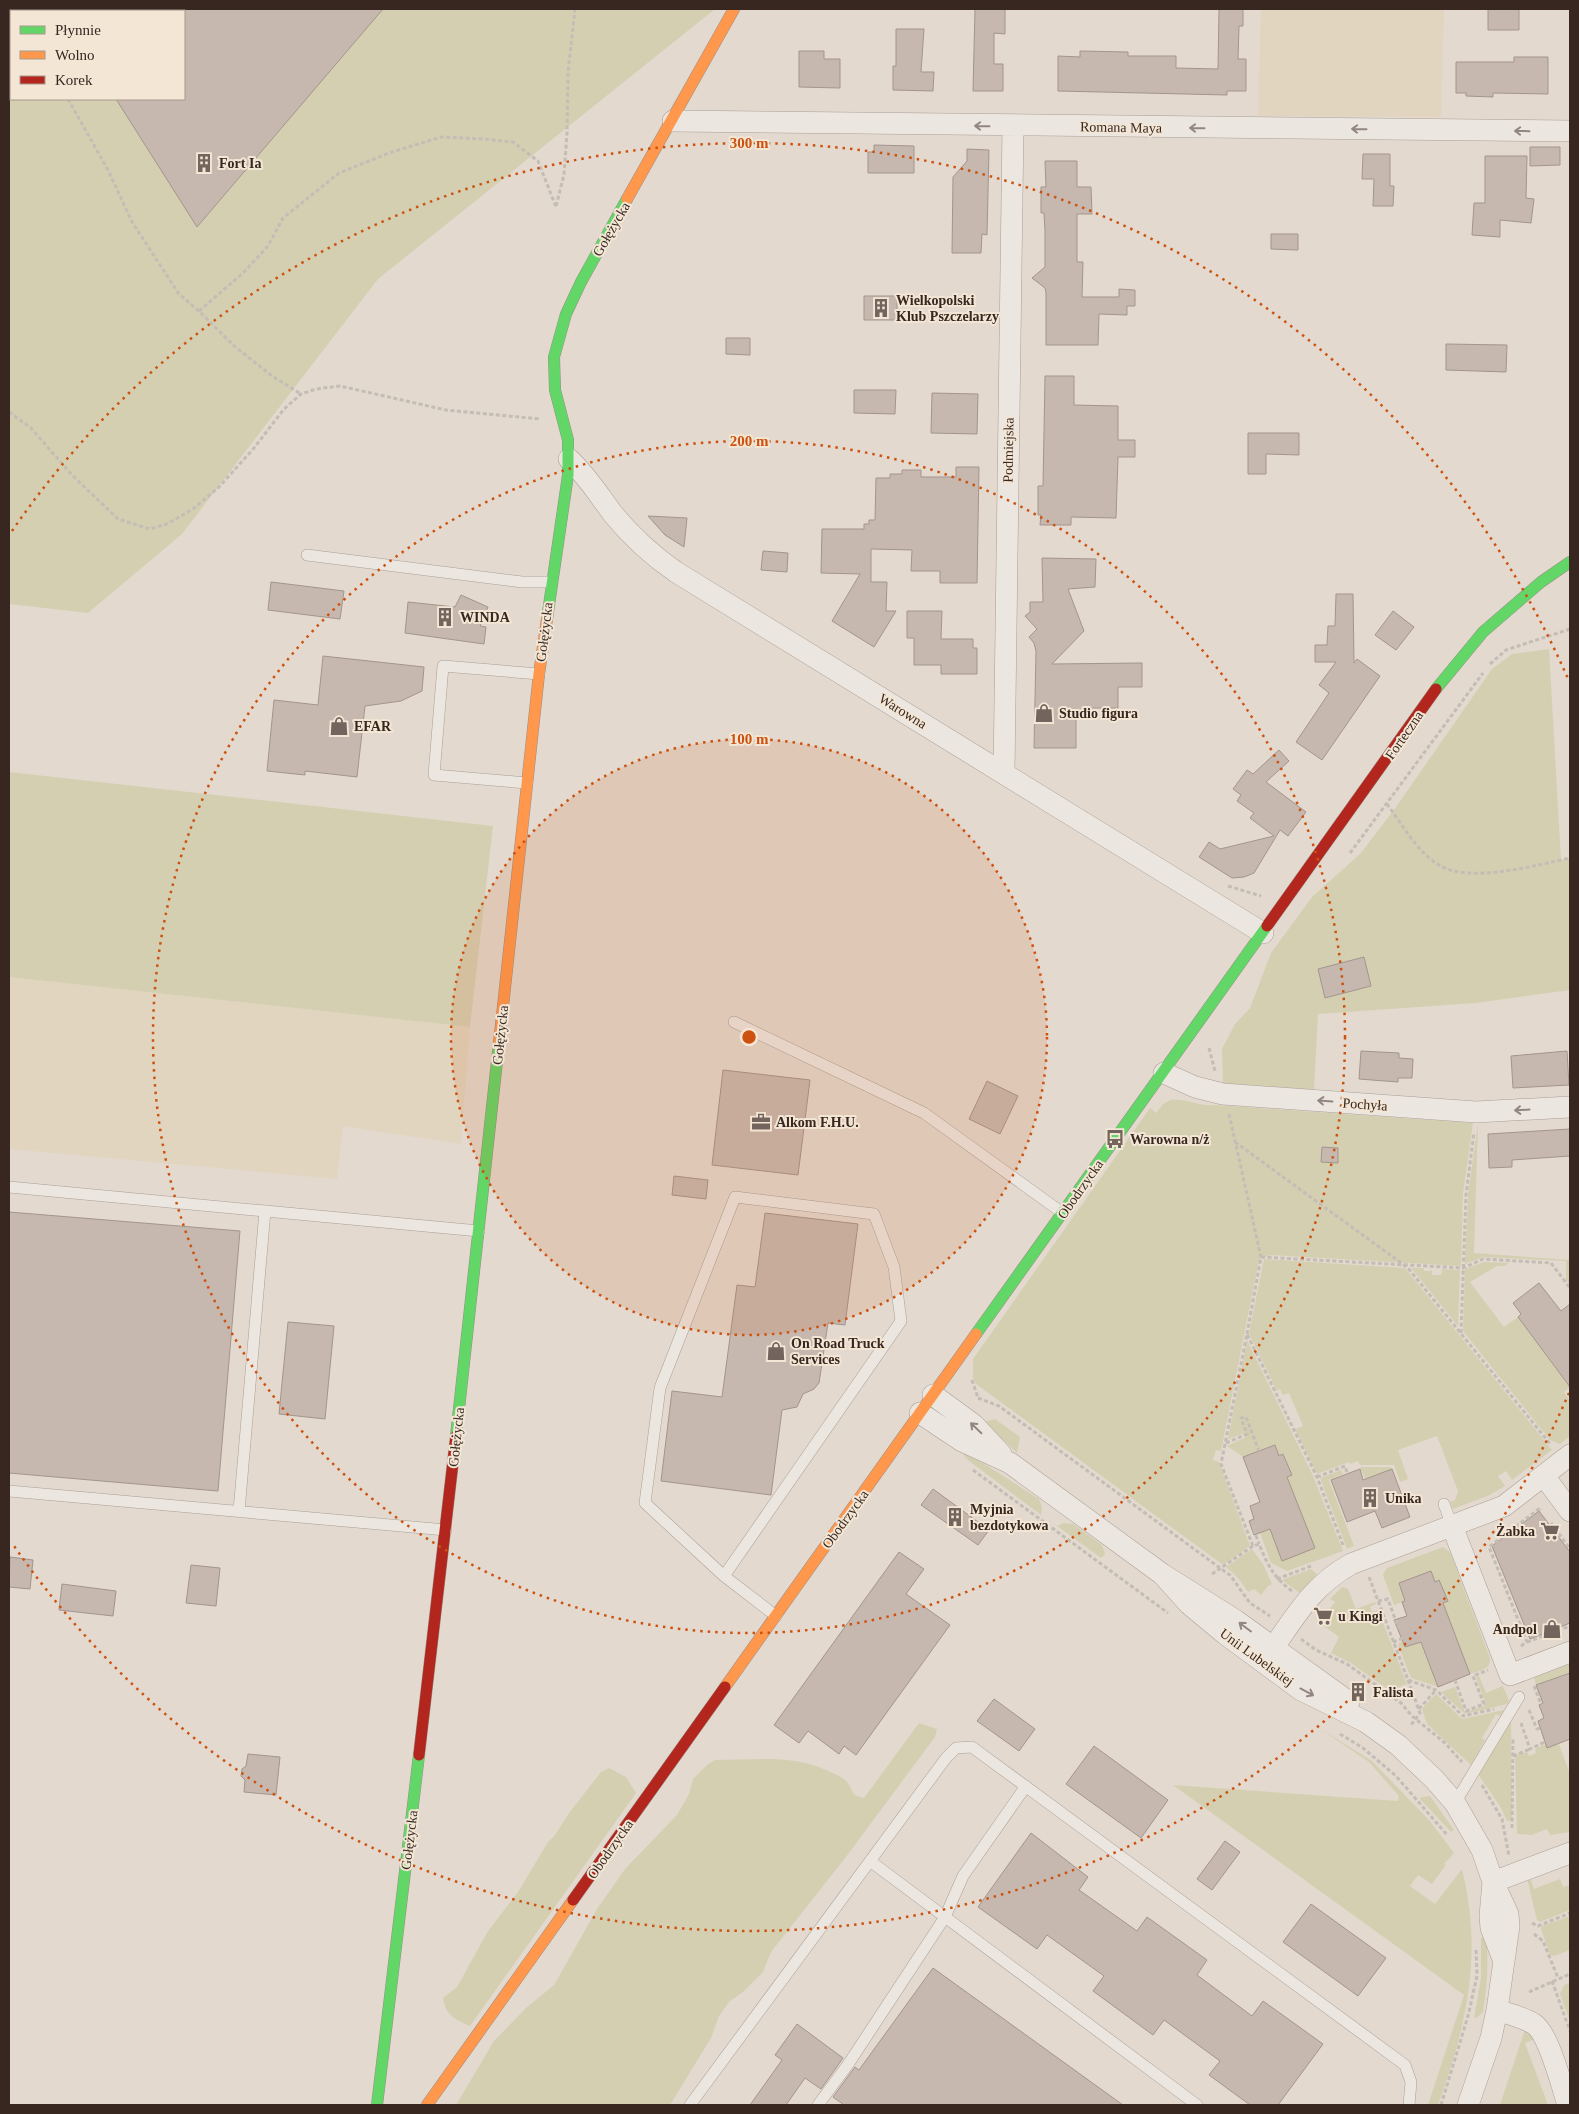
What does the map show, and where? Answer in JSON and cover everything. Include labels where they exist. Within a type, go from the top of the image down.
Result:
[{"type":"street","name":"Gołężycka","points":[[377,2105],[446,1530],[539,674],[551,582],[564,510],[569,460],[568,440],[555,390],[553,372],[557,343],[566,314],[581,282],[673,121],[734,9]]},
{"type":"street","name":"Romana Maya","points":[[673,121],[1570,131]]},
{"type":"street","name":"Podmiejska","points":[[1004,773],[1013,126]]},
{"type":"street","name":"Warowna","points":[[569,460],[593,484],[614,514],[635,537],[670,568],[1263,933]]},
{"type":"street","name":"Forteczna","points":[[1263,933],[1457,661],[1483,632],[1541,582],[1570,562]]},
{"type":"street","name":"Obodrzycka","points":[[427,2105],[1263,933]]},
{"type":"street","name":"Pochyła","points":[[1164,1073],[1195,1087],[1223,1094],[1476,1112],[1570,1107]]},
{"type":"street","name":"Unii Lubelskiej","points":[[934,1395],[974,1425],[1010,1463],[1162,1574],[1235,1620],[1271,1651],[1352,1704],[1366,1722]]},
{"type":"street","name":"Unii Lubelskiej","points":[[920,1414],[962,1441],[1010,1463]]},
{"type":"street","points":[[1271,1651],[1306,1601],[1327,1579],[1351,1564],[1504,1506],[1567,1458]]},
{"type":"street","points":[[1544,1476],[1570,1511]]},
{"type":"street","points":[[1452,1526],[1510,1674],[1570,1652]]},
{"type":"street","name":"Unii Lubelskiej","points":[[1162,1574],[1189,1604],[1225,1634],[1301,1690],[1366,1722],[1398,1745],[1434,1779],[1455,1804],[1482,1850],[1493,1882],[1490,1916],[1491,1928],[1503,1961],[1502,1986],[1491,2038],[1468,2105]]},
{"type":"street","points":[[1493,1882],[1570,1852]]},
{"type":"street","points":[[1497,2010],[1535,2024],[1544,2034],[1568,2105]]},
{"type":"lane","points":[[307,555],[522,582],[551,582]]},
{"type":"lane","points":[[527,783],[434,776],[443,666],[539,674]]},
{"type":"lane","points":[[734,1022],[924,1113],[1064,1214]]},
{"type":"lane","points":[[9,1188],[479,1231]]},
{"type":"lane","points":[[724,1576],[901,1321],[894,1267],[874,1214],[735,1197],[660,1388],[645,1503],[724,1576],[776,1616]]},
{"type":"lane","points":[[239,1511],[265,1211]]},
{"type":"lane","points":[[9,1491],[446,1530]]},
{"type":"lane","points":[[1444,1504],[1452,1526]]},
{"type":"lane","points":[[1455,1804],[1516,1701]]},
{"type":"lane","points":[[690,2105],[946,1758],[956,1748],[972,1747],[1405,2064],[1411,2082],[1409,2105]]},
{"type":"lane","points":[[818,2105],[849,2063],[945,1917],[963,1876],[1026,1786]]},
{"type":"lane","points":[[870,1861],[1197,2105]]},
{"type":"path","points":[[199,311],[243,273],[268,246],[283,218],[339,173],[389,153],[441,137],[484,138],[513,142],[538,161],[556,207],[564,175],[568,72],[575,9]]},
{"type":"path","points":[[69,100],[108,170],[132,222],[179,294],[233,345],[272,376],[301,394]]},
{"type":"path","points":[[9,412],[31,428],[72,475],[118,519],[150,529],[167,524],[193,509],[219,486],[254,448],[284,409],[301,394],[316,389],[340,386],[446,410],[516,418],[563,419]]},
{"type":"path","points":[[1348,855],[1355,849],[1494,660],[1506,650],[1570,629]]},
{"type":"path","points":[[1365,789],[1387,804],[1424,854],[1440,866],[1459,871],[1485,873],[1570,858]]},
{"type":"path","points":[[1221,883],[1264,897]]},
{"type":"path","points":[[1211,1044],[1209,1049],[1218,1082],[1223,1084],[1223,1094],[1261,1257],[1221,1464],[1253,1546]]},
{"type":"path","points":[[1460,1334],[1466,1194],[1476,1112]]},
{"type":"path","points":[[1235,1142],[1408,1268],[1460,1334],[1567,1458]]},
{"type":"path","points":[[1261,1257],[1463,1268],[1483,1259],[1551,1263],[1570,1288]]},
{"type":"path","points":[[1247,1334],[1317,1477],[1351,1564],[1367,1572],[1420,1713],[1410,1725]]},
{"type":"path","points":[[1225,1443],[1247,1434],[1241,1418],[1246,1417],[1259,1451]]},
{"type":"path","points":[[966,1464],[985,1480],[1176,1619]]},
{"type":"path","points":[[1317,1477],[1345,1466],[1347,1473]]},
{"type":"path","points":[[1527,1642],[1489,1547],[1540,1508],[1545,1515]]},
{"type":"path","points":[[1550,1522],[1570,1549]]},
{"type":"path","points":[[1257,1526],[1253,1527],[1259,1544],[1267,1563],[1277,1579],[1306,1601]]},
{"type":"path","points":[[1212,1574],[1253,1546],[1259,1544]]},
{"type":"path","points":[[1378,1601],[1388,1599],[1398,1627],[1402,1626]]},
{"type":"path","points":[[1455,1680],[1466,1710],[1484,1704],[1473,1676],[1490,1668],[1492,1658],[1527,1642],[1570,1626]]},
{"type":"path","points":[[1393,1642],[1406,1637]]},
{"type":"path","points":[[1408,1680],[1436,1690],[1463,1716],[1516,1701]]},
{"type":"path","points":[[1418,1709],[1436,1690]]},
{"type":"path","points":[[1536,1691],[1541,1704]]},
{"type":"path","points":[[1529,1708],[1537,1729],[1540,1728]]},
{"type":"path","points":[[1333,1730],[1363,1748],[1396,1776],[1453,1842]]},
{"type":"path","points":[[1512,1828],[1513,1737]]},
{"type":"path","points":[[1513,1756],[1530,1749]]},
{"type":"path","points":[[1532,1922],[1538,1926],[1570,1913]]},
{"type":"path","points":[[1534,1934],[1543,1941],[1558,1978]]},
{"type":"path","points":[[1441,2105],[1468,2016],[1477,1976],[1476,1940]]},
{"type":"path","points":[[1529,1992],[1570,1974]]},
{"type":"path","points":[[1552,1981],[1570,2031]]},
{"type":"shaded area","points":[[9,9],[715,9],[378,279],[182,534],[88,613],[9,604]]},
{"type":"shaded area","points":[[1261,9],[1444,9],[1441,117],[1258,116]]},
{"type":"shaded area","points":[[1549,649],[1561,860],[1570,858],[1570,990],[1476,1003],[1318,1014],[1314,1090],[1223,1083],[1222,1049],[1235,1024],[1250,1008],[1271,953],[1312,897],[1361,853],[1396,807],[1492,669],[1512,654]]},
{"type":"shaded area","points":[[9,772],[493,826],[470,1027],[9,977]]},
{"type":"shaded area","points":[[9,977],[470,1027],[461,1144],[343,1126],[337,1179],[9,1149]]},
{"type":"shaded area","points":[[1171,1100],[1210,1105],[1473,1123],[1463,1194],[1461,1266],[1270,1255],[1259,1260],[1221,1451],[1216,1450],[1213,1460],[1219,1462],[1250,1546],[1223,1565],[976,1384],[973,1378],[973,1359],[1150,1108],[1156,1113],[1163,1104]]},
{"type":"shaded area","points":[[1478,1123],[1474,1253],[1570,1260],[1570,1285],[1566,1280],[1566,1261],[1483,1257],[1465,1264],[1468,1194]]},
{"type":"shaded area","points":[[1264,1259],[1405,1268],[1552,1450],[1512,1480],[1506,1471],[1498,1476],[1505,1486],[1490,1495],[1453,1509],[1450,1502],[1455,1500],[1458,1491],[1437,1436],[1398,1450],[1408,1479],[1400,1482],[1394,1465],[1360,1465],[1358,1461],[1350,1464],[1349,1462],[1317,1474],[1295,1429],[1303,1426],[1289,1393],[1283,1395],[1280,1389],[1277,1391],[1249,1333]]},
{"type":"shaded area","points":[[1484,1262],[1509,1263],[1505,1266],[1497,1266],[1470,1282],[1504,1327],[1518,1317],[1570,1387],[1564,1392],[1570,1401],[1570,1436],[1560,1444],[1550,1440],[1463,1331],[1465,1269]]},
{"type":"shaded area","points":[[1411,1268],[1424,1268],[1424,1271],[1431,1271],[1432,1269],[1432,1275],[1441,1275],[1442,1269],[1460,1270],[1458,1326]]},
{"type":"shaded area","points":[[1247,1340],[1313,1476],[1343,1551],[1287,1571],[1271,1563],[1260,1533],[1270,1529],[1314,1548],[1287,1477],[1292,1475],[1284,1454],[1279,1456],[1275,1445],[1243,1457],[1227,1446],[1246,1437],[1245,1433],[1228,1439]]},
{"type":"shaded area","points":[[995,1419],[1020,1437],[1017,1453],[984,1422]]},
{"type":"shaded area","points":[[963,1450],[1039,1499],[1042,1507],[1041,1515],[969,1461],[963,1454]]},
{"type":"shaded area","points":[[1360,1467],[1391,1467],[1392,1469],[1374,1476],[1379,1491],[1365,1479]]},
{"type":"shaded area","points":[[1341,1470],[1343,1474],[1329,1480],[1354,1546],[1347,1549],[1320,1478]]},
{"type":"shaded area","points":[[1064,1523],[1073,1524],[1102,1545],[1105,1554],[1101,1558],[1057,1526]]},
{"type":"shaded area","points":[[1443,1547],[1450,1552],[1490,1658],[1489,1665],[1486,1668],[1470,1674],[1443,1603],[1447,1601],[1440,1581],[1435,1582],[1431,1571],[1399,1583],[1405,1601],[1394,1605],[1383,1575],[1387,1568]]},
{"type":"shaded area","points":[[1252,1549],[1263,1564],[1272,1584],[1261,1595],[1254,1589],[1248,1592],[1238,1578],[1226,1567]]},
{"type":"shaded area","points":[[1311,1569],[1317,1574],[1301,1594],[1282,1580]]},
{"type":"shaded area","points":[[1342,1587],[1348,1589],[1356,1609],[1375,1602],[1376,1604],[1370,1607],[1372,1612],[1378,1610],[1407,1684],[1390,1691],[1351,1663],[1331,1653],[1339,1637],[1324,1626],[1333,1614],[1329,1610],[1335,1602],[1330,1599]]},
{"type":"shaded area","points":[[1407,1639],[1421,1642],[1438,1687],[1411,1678],[1398,1645]]},
{"type":"shaded area","points":[[1567,1662],[1570,1664],[1570,1677],[1568,1673],[1536,1685],[1533,1675]]},
{"type":"shaded area","points":[[1479,1676],[1486,1693],[1503,1686],[1509,1701],[1507,1704],[1465,1714],[1441,1692],[1455,1687],[1465,1713],[1486,1705],[1476,1677]]},
{"type":"shaded area","points":[[1436,1694],[1462,1719],[1504,1710],[1500,1716],[1496,1714],[1482,1738],[1485,1740],[1471,1765],[1427,1724],[1422,1709]]},
{"type":"shaded area","points":[[1511,1720],[1512,1820],[1507,1821],[1501,1808],[1478,1774]]},
{"type":"shaded area","points":[[919,1723],[937,1729],[935,1737],[846,1857],[771,1952],[763,1972],[743,1992],[729,2002],[719,2016],[711,2038],[670,2105],[456,2105],[494,2041],[526,2008],[554,1985],[597,1909],[625,1869],[677,1815],[689,1794],[693,1779],[707,1765],[715,1760],[754,1759],[806,1763],[840,1777],[846,1781],[856,1795],[864,1798]]},
{"type":"shaded area","points":[[1319,1728],[1372,1761],[1429,1820],[1454,1853],[1444,1864],[1446,1865],[1432,1884],[1418,1875],[1410,1886],[1435,1904],[1462,1869],[1471,1930],[1469,1989],[1457,2046],[1438,2105],[1428,2105],[1464,1995],[1173,1785],[1398,1801],[1399,1796],[1369,1762]]},
{"type":"shaded area","points":[[1546,1744],[1548,1747],[1559,1744],[1570,1774],[1570,1832],[1550,1835],[1547,1829],[1532,1835],[1517,1834],[1515,1756],[1527,1752],[1529,1756],[1536,1753],[1535,1749]]},
{"type":"shaded area","points":[[609,1768],[626,1777],[636,1793],[470,2026],[455,2019],[446,2009],[443,1998],[457,1987],[488,1931],[518,1892],[548,1842],[601,1772]]},
{"type":"shaded area","points":[[1430,1796],[1454,1830],[1451,1832],[1420,1799]]},
{"type":"shaded area","points":[[1530,1877],[1534,1889],[1560,1879],[1563,1887],[1570,1885],[1570,1910],[1540,1922],[1537,1920],[1527,1878]]},
{"type":"shaded area","points":[[1570,1916],[1570,1950],[1554,1956],[1550,1955],[1541,1929],[1542,1926]]},
{"type":"shaded area","points":[[1486,1935],[1487,1964],[1483,2012],[1474,2018],[1481,1978],[1481,1938]]},
{"type":"shaded area","points":[[1570,1983],[1570,2021],[1560,1994],[1564,1985]]},
{"type":"shaded area","points":[[1525,2029],[1536,2039],[1525,2043],[1548,2105],[1500,2105]]},
{"type":"building","name":"Fort Ia","points":[[383,9],[197,227],[117,100],[185,100],[184,10]]},
{"type":"building","points":[[975,9],[1005,9],[1005,34],[994,33],[994,64],[1003,64],[1003,91],[973,91]]},
{"type":"building","points":[[1219,9],[1243,9],[1243,26],[1239,26],[1238,59],[1246,59],[1246,91],[1227,91],[1227,95],[1058,91],[1058,56],[1080,57],[1080,51],[1128,52],[1128,56],[1176,56],[1176,68],[1218,69]]},
{"type":"building","points":[[1488,9],[1519,9],[1519,30],[1488,30]]},
{"type":"building","points":[[896,29],[924,29],[921,72],[934,72],[933,91],[893,90],[893,66],[896,66]]},
{"type":"building","points":[[799,51],[824,51],[824,59],[840,59],[840,88],[799,87]]},
{"type":"building","points":[[1514,57],[1548,57],[1548,94],[1493,93],[1493,97],[1466,96],[1466,93],[1456,93],[1456,62],[1514,62]]},
{"type":"building","points":[[874,145],[914,146],[914,173],[868,173],[868,152],[874,152]]},
{"type":"building","points":[[1530,147],[1560,147],[1560,165],[1530,166]]},
{"type":"building","points":[[967,149],[989,150],[987,235],[982,234],[981,253],[952,253],[953,177],[967,161]]},
{"type":"building","points":[[1363,154],[1390,154],[1390,186],[1394,186],[1393,206],[1373,206],[1374,179],[1362,179]]},
{"type":"building","points":[[1485,156],[1527,156],[1526,198],[1534,199],[1531,223],[1500,220],[1500,237],[1472,235],[1474,203],[1485,203]]},
{"type":"building","points":[[1045,161],[1077,161],[1077,187],[1091,187],[1092,214],[1077,214],[1077,262],[1083,262],[1082,297],[1119,297],[1119,289],[1135,290],[1135,306],[1127,306],[1127,315],[1099,314],[1098,345],[1046,345],[1045,288],[1032,278],[1045,267],[1045,231],[1044,213],[1041,213],[1041,187],[1046,187]]},
{"type":"building","points":[[1271,234],[1298,234],[1298,250],[1271,249]]},
{"type":"building","name":"Wielkopolski Klub Pszczelarzy","points":[[864,296],[897,296],[897,320],[864,320]]},
{"type":"building","points":[[726,338],[750,338],[750,355],[726,354]]},
{"type":"building","points":[[1446,344],[1507,345],[1506,372],[1446,370]]},
{"type":"building","points":[[1045,376],[1074,376],[1074,405],[1118,406],[1118,440],[1135,440],[1135,457],[1118,457],[1116,518],[1071,517],[1071,525],[1040,525],[1041,515],[1038,515],[1038,486],[1043,486]]},
{"type":"building","points":[[854,390],[896,390],[895,414],[854,413]]},
{"type":"building","points":[[932,393],[978,394],[977,434],[931,433]]},
{"type":"building","points":[[1248,433],[1299,433],[1299,455],[1266,454],[1266,474],[1248,474]]},
{"type":"building","points":[[956,467],[979,467],[977,583],[940,583],[940,571],[911,571],[912,550],[871,549],[871,582],[887,582],[886,611],[896,611],[874,647],[832,621],[860,574],[821,573],[822,529],[864,529],[864,524],[869,524],[869,520],[875,520],[876,478],[890,478],[890,474],[902,474],[902,470],[921,470],[921,477],[956,477]]},
{"type":"building","points":[[648,516],[687,518],[684,547],[665,535]]},
{"type":"building","points":[[763,551],[788,553],[787,572],[761,570]]},
{"type":"building","points":[[1042,558],[1096,559],[1095,587],[1068,589],[1084,631],[1052,664],[1142,663],[1142,687],[1118,687],[1118,708],[1093,708],[1076,713],[1076,748],[1034,748],[1036,651],[1034,643],[1029,637],[1037,629],[1025,616],[1030,612],[1030,602],[1043,602]]},
{"type":"building","points":[[271,582],[344,591],[340,619],[268,610]]},
{"type":"building","points":[[1336,594],[1353,594],[1354,663],[1357,659],[1380,676],[1322,760],[1296,742],[1329,693],[1319,685],[1336,662],[1315,662],[1315,645],[1327,645],[1328,626],[1335,626]]},
{"type":"building","name":"WINDA","points":[[461,595],[488,607],[480,626],[486,627],[484,644],[405,633],[408,602],[455,607]]},
{"type":"building","points":[[907,611],[942,611],[941,639],[973,639],[973,648],[977,648],[977,674],[941,674],[941,665],[914,665],[914,638],[907,638]]},
{"type":"building","points":[[1393,611],[1414,627],[1396,650],[1375,635]]},
{"type":"building","name":"EFAR","points":[[323,656],[424,667],[422,691],[401,701],[365,706],[357,777],[305,771],[305,775],[267,771],[274,700],[318,705]]},
{"type":"building","points":[[1279,750],[1289,761],[1266,782],[1306,812],[1288,836],[1280,830],[1254,873],[1244,877],[1232,878],[1199,857],[1209,842],[1220,849],[1274,836],[1250,818],[1254,813],[1237,801],[1241,795],[1233,789],[1247,770],[1253,774]]},
{"type":"building","points":[[1364,957],[1371,986],[1325,998],[1318,969]]},
{"type":"building","points":[[1361,1051],[1399,1053],[1399,1058],[1413,1059],[1412,1078],[1398,1078],[1398,1082],[1359,1079]]},
{"type":"building","points":[[1567,1051],[1569,1085],[1513,1088],[1511,1056]]},
{"type":"building","name":"Alkom F.H.U.","points":[[723,1070],[810,1080],[798,1175],[712,1165]]},
{"type":"building","points":[[987,1081],[1018,1096],[1000,1134],[969,1119]]},
{"type":"building","points":[[1570,1129],[1570,1156],[1512,1160],[1512,1167],[1489,1168],[1488,1134]]},
{"type":"building","points":[[1322,1147],[1338,1148],[1338,1163],[1321,1162]]},
{"type":"building","points":[[674,1176],[708,1180],[706,1199],[672,1195]]},
{"type":"building","points":[[9,1212],[240,1231],[218,1491],[9,1473]]},
{"type":"building","name":"On Road Truck Services","points":[[765,1213],[858,1224],[845,1325],[828,1323],[819,1383],[814,1389],[803,1394],[797,1407],[782,1410],[771,1495],[661,1481],[672,1391],[722,1397],[737,1285],[755,1287]]},
{"type":"building","points":[[1539,1283],[1561,1311],[1570,1304],[1570,1387],[1518,1317],[1521,1314],[1513,1303]]},
{"type":"building","points":[[288,1322],[334,1326],[325,1419],[279,1414]]},
{"type":"building","points":[[1275,1445],[1279,1456],[1283,1454],[1292,1475],[1287,1477],[1315,1548],[1282,1561],[1270,1529],[1254,1535],[1249,1521],[1254,1519],[1250,1506],[1260,1502],[1243,1457]]},
{"type":"building","name":"Unika","points":[[1360,1469],[1363,1480],[1392,1469],[1410,1517],[1382,1528],[1375,1511],[1347,1522],[1331,1480]]},
{"type":"building","name":"Myjnia bezdotykowa","points":[[933,1489],[989,1530],[978,1545],[921,1505]]},
{"type":"building","points":[[1539,1511],[1570,1552],[1570,1623],[1530,1639],[1492,1546]]},
{"type":"building","points":[[899,1552],[924,1569],[906,1594],[950,1625],[856,1755],[844,1746],[839,1754],[808,1731],[799,1743],[774,1725]]},
{"type":"building","points":[[10,1557],[33,1560],[30,1589],[9,1587]]},
{"type":"building","points":[[191,1565],[220,1568],[216,1606],[186,1603]]},
{"type":"building","points":[[1431,1571],[1435,1582],[1439,1580],[1448,1601],[1443,1603],[1470,1674],[1438,1687],[1421,1642],[1405,1647],[1394,1620],[1407,1616],[1402,1602],[1405,1601],[1399,1583]]},
{"type":"building","points":[[62,1584],[116,1591],[113,1616],[59,1610]]},
{"type":"building","points":[[1570,1673],[1570,1739],[1547,1748],[1538,1721],[1544,1718],[1539,1705],[1543,1703],[1536,1685]]},
{"type":"building","points":[[994,1699],[1035,1729],[1019,1751],[977,1721]]},
{"type":"building","points":[[1094,1746],[1168,1800],[1141,1838],[1066,1784]]},
{"type":"building","points":[[248,1754],[280,1757],[276,1795],[244,1792],[245,1780],[241,1776],[242,1769],[246,1766]]},
{"type":"building","points":[[1031,1833],[1088,1877],[1079,1890],[1137,1931],[1147,1917],[1207,1960],[1197,1975],[1252,2016],[1263,2001],[1323,2044],[1278,2105],[1250,2105],[1209,2075],[1220,2061],[1164,2020],[1153,2035],[1093,1991],[1104,1976],[1047,1935],[1037,1949],[978,1907]]},
{"type":"building","points":[[1225,1841],[1240,1852],[1212,1890],[1197,1879]]},
{"type":"building","points":[[1311,1904],[1386,1958],[1358,1996],[1283,1942]]},
{"type":"building","points":[[933,1968],[1123,2105],[844,2105],[833,2097],[855,2067],[859,2070]]},
{"type":"building","points":[[797,2024],[843,2058],[821,2089],[805,2078],[786,2105],[750,2105],[782,2060],[775,2055]]},
{"type":"traffic: fast","points":[[547,619],[568,475],[568,440],[555,390],[554,357],[566,314],[581,282],[627,199]]},
{"type":"traffic: fast","points":[[1436,689],[1483,632],[1541,582],[1570,562]]},
{"type":"traffic: fast","points":[[976,1334],[1267,926]]},
{"type":"traffic: fast","points":[[456,1436],[499,1043]]},
{"type":"traffic: fast","points":[[377,2105],[419,1755]]},
{"type":"traffic: slow","points":[[627,199],[734,9]]},
{"type":"traffic: slow","points":[[499,1043],[539,674],[547,619]]},
{"type":"traffic: slow","points":[[725,1687],[976,1334]]},
{"type":"traffic: slow","points":[[427,2105],[573,1900]]},
{"type":"traffic: jam","points":[[1267,926],[1436,689]]},
{"type":"traffic: jam","points":[[419,1755],[456,1436]]},
{"type":"traffic: jam","points":[[573,1900],[725,1687]]},
{"type":"place","name":"Fort Ia","points":[[204,163]]},
{"type":"place","name":"Wielkopolski Klub Pszczelarzy","points":[[881,308]]},
{"type":"place","name":"WINDA","points":[[445,617]]},
{"type":"place","name":"Studio figura","points":[[1044,713]]},
{"type":"place","name":"EFAR","points":[[339,726]]},
{"type":"place","name":"Alkom F.H.U.","points":[[761,1122]]},
{"type":"place","name":"Warowna n/ż","points":[[1115,1139]]},
{"type":"place","name":"On Road Truck Services","points":[[776,1351]]},
{"type":"place","name":"Unika","points":[[1370,1498]]},
{"type":"place","name":"Myjnia bezdotykowa","points":[[955,1517]]},
{"type":"place","name":"Żabka","points":[[1550,1531]]},
{"type":"place","name":"u Kingi","points":[[1323,1616]]},
{"type":"place","name":"Andpol","points":[[1552,1629]]},
{"type":"place","name":"Falista","points":[[1358,1692]]}]
